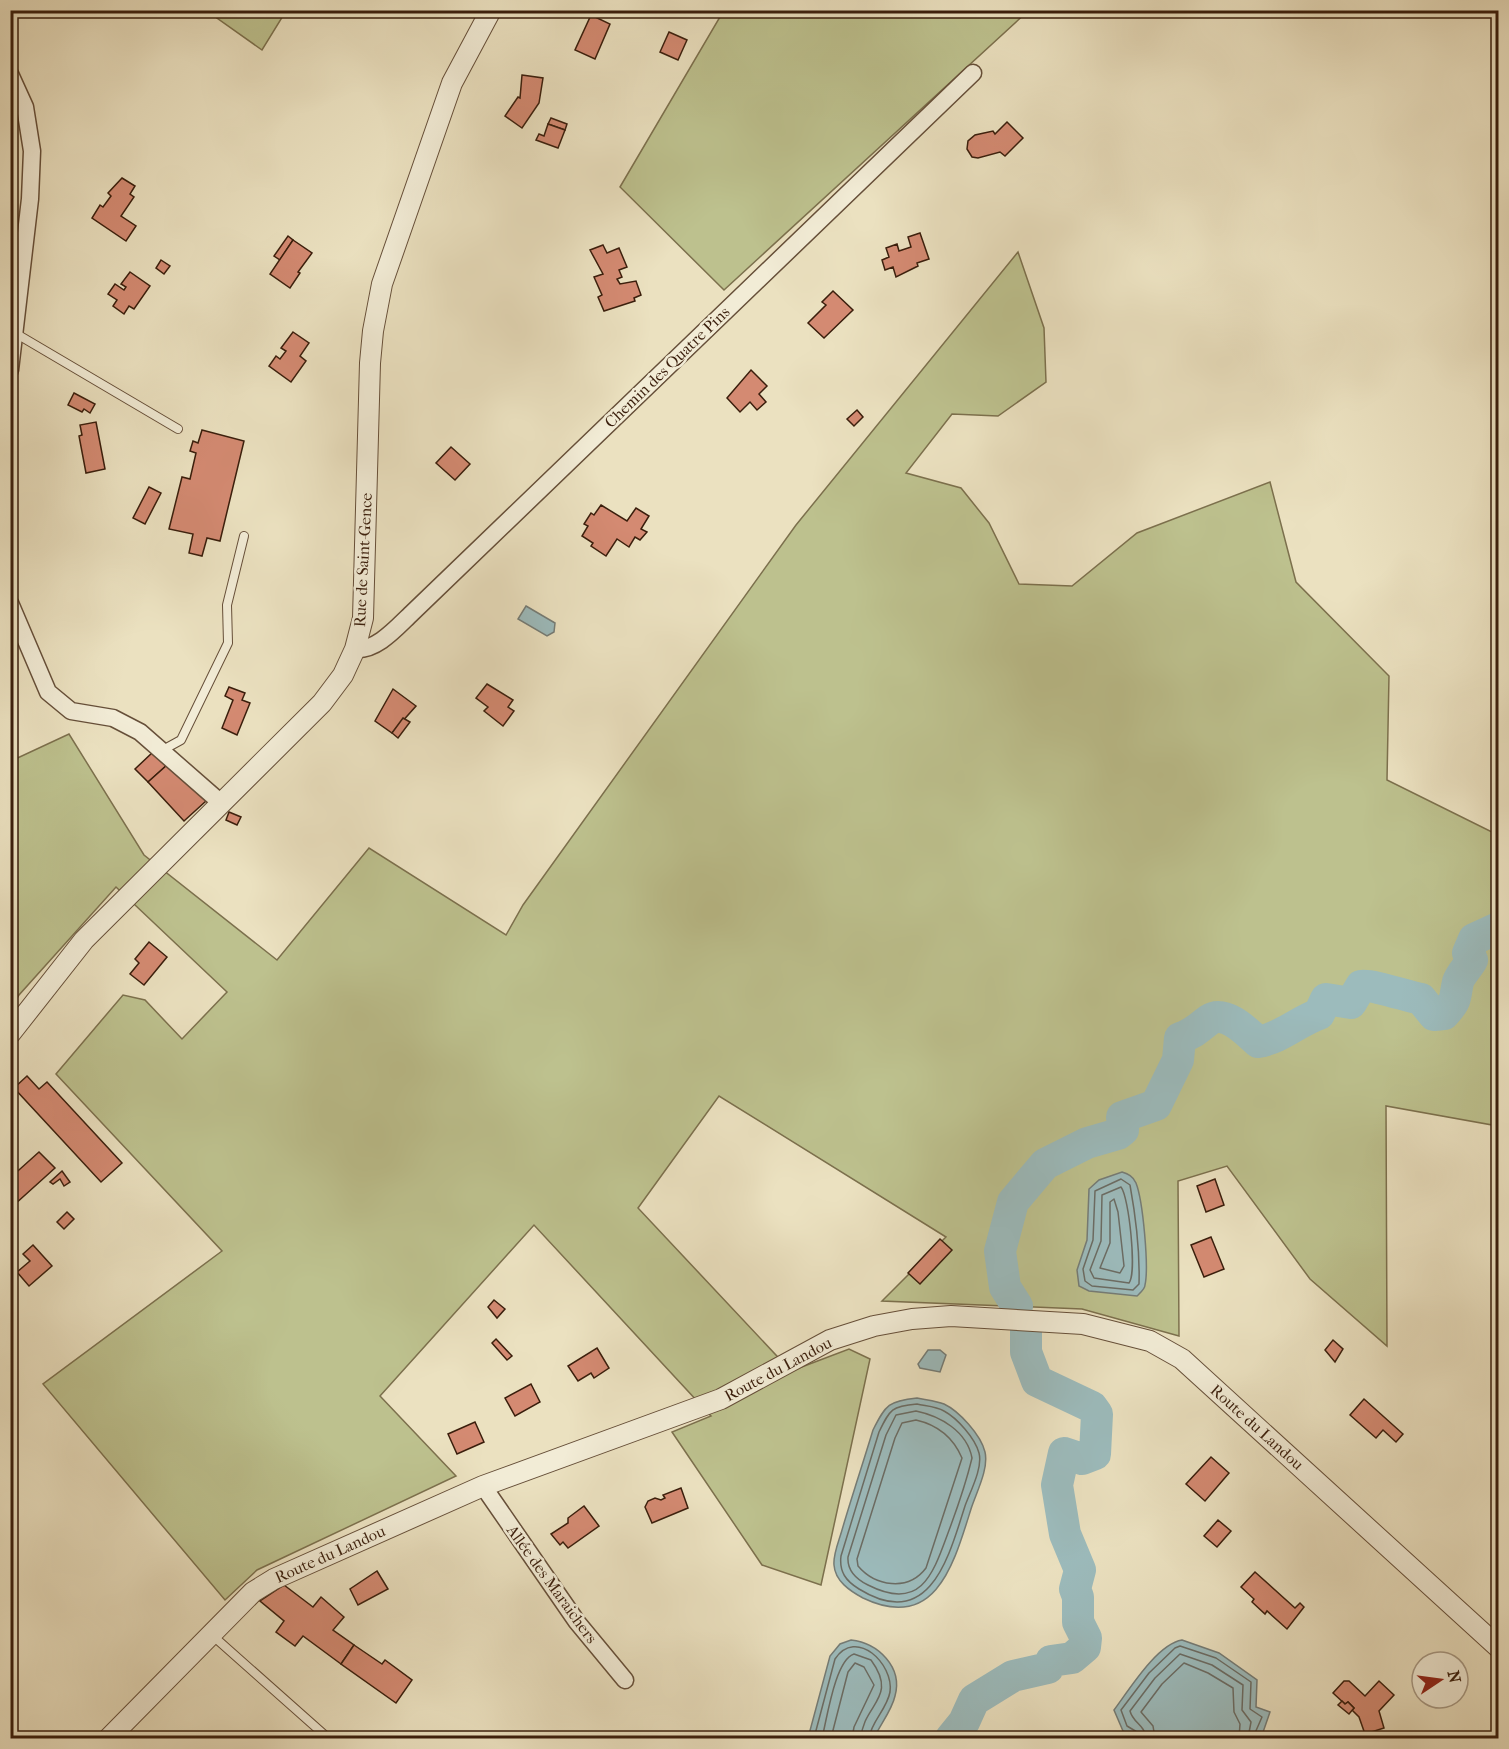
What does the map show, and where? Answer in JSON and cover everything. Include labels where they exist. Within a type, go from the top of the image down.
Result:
[{"type":"street","name":"Rue de Saint-Gence","points":[[10,1034],[84,940],[220,802],[271,756],[322,703],[343,675],[355,649],[363,618],[371,353],[382,284],[452,84],[490,10]]},
{"type":"street","name":"Chemin des Quatre Pins","points":[[355,649],[362,649],[381,641],[412,614],[973,73]]},
{"type":"street","points":[[10,74],[25,107],[32,152],[30,199],[10,370]]},
{"type":"street","points":[[10,603],[48,692],[71,711],[112,718],[140,732],[220,802]]},
{"type":"street","name":"Route du Landou","points":[[109,1738],[253,1592],[274,1579],[483,1486],[722,1399],[830,1340],[874,1326],[912,1319],[951,1316],[1083,1324],[1150,1341],[1182,1359],[1498,1647]]},
{"type":"street","name":"Allée des Maraichers","points":[[483,1486],[577,1622],[625,1680]]},
{"type":"lane","points":[[15,333],[178,429]]},
{"type":"lane","points":[[161,751],[181,740],[228,643],[227,605],[244,536]]},
{"type":"lane","points":[[211,1635],[328,1738]]},
{"type":"green space","points":[[724,10],[1028,11],[724,290],[620,187]]},
{"type":"green space","points":[[207,11],[286,11],[262,50]]},
{"type":"green space","points":[[1018,252],[1044,328],[1046,382],[998,416],[952,414],[906,473],[961,488],[989,523],[1019,584],[1072,586],[1137,533],[1270,482],[1296,582],[1389,676],[1387,780],[1498,835],[1498,1126],[1386,1106],[1387,1346],[1310,1279],[1227,1166],[1178,1181],[1179,1336],[1082,1309],[882,1301],[946,1237],[719,1096],[638,1208],[791,1371],[849,1349],[870,1359],[821,1585],[762,1565],[672,1432],[711,1416],[534,1225],[380,1396],[456,1476],[257,1570],[225,1600],[43,1384],[222,1251],[56,1074],[123,995],[145,1000],[182,1039],[227,992],[116,887],[19,995],[11,1009],[11,761],[69,734],[144,855],[277,960],[369,848],[506,935],[523,905],[796,525]]},
{"type":"water","points":[[526,606],[555,623],[554,632],[547,636],[518,619]]},
{"type":"water","points":[[1122,1172],[1136,1183],[1143,1218],[1146,1276],[1144,1288],[1137,1296],[1089,1291],[1079,1286],[1077,1270],[1087,1240],[1089,1189],[1099,1180]]},
{"type":"water","points":[[928,1350],[940,1350],[946,1355],[940,1372],[920,1368],[918,1364]]},
{"type":"water","points":[[917,1398],[944,1404],[963,1418],[983,1445],[986,1459],[981,1481],[957,1551],[938,1587],[925,1599],[908,1606],[888,1606],[863,1598],[844,1585],[835,1571],[834,1556],[877,1421],[889,1405]]},
{"type":"water","points":[[851,1640],[879,1651],[892,1666],[897,1685],[891,1707],[874,1738],[808,1738],[830,1656],[840,1644]]},
{"type":"water","points":[[1182,1640],[1219,1653],[1257,1680],[1256,1707],[1270,1712],[1261,1738],[1138,1738],[1123,1731],[1114,1710],[1153,1659],[1173,1643]]},
{"type":"building","points":[[591,15],[610,24],[595,59],[575,50]]},
{"type":"building","points":[[669,32],[687,40],[678,60],[660,52]]},
{"type":"building","points":[[522,75],[543,78],[539,103],[522,128],[505,116],[518,97],[520,98]]},
{"type":"building","points":[[551,118],[567,124],[565,130],[548,124]]},
{"type":"building","points":[[1007,122],[1023,138],[1005,156],[1000,152],[978,158],[972,157],[967,149],[968,141],[975,135],[993,131],[995,134]]},
{"type":"building","points":[[548,124],[565,130],[558,148],[536,140],[539,134],[544,136]]},
{"type":"building","points":[[122,178],[135,186],[130,194],[134,197],[121,216],[136,226],[126,241],[92,218],[100,205],[103,207],[111,196],[108,193]]},
{"type":"building","points":[[920,233],[929,259],[917,263],[918,266],[896,277],[893,267],[885,270],[882,260],[889,257],[886,248],[897,244],[899,251],[911,247],[908,237]]},
{"type":"building","points":[[288,236],[293,240],[280,260],[274,256]]},
{"type":"building","points":[[293,240],[312,253],[290,288],[270,274]]},
{"type":"building","points":[[603,245],[607,253],[619,248],[627,267],[619,270],[622,277],[617,279],[620,284],[636,281],[641,295],[634,298],[635,301],[604,311],[598,297],[602,295],[594,277],[603,274],[590,250]]},
{"type":"building","points":[[161,260],[170,266],[164,274],[156,268]]},
{"type":"building","points":[[130,272],[150,286],[134,309],[129,306],[124,314],[113,306],[117,300],[108,294],[115,284],[124,290],[126,287],[121,284]]},
{"type":"building","points":[[833,291],[853,310],[824,338],[808,323],[826,305],[822,302]]},
{"type":"building","points":[[293,332],[309,343],[300,356],[306,361],[291,382],[269,366],[276,356],[280,359],[286,351],[281,348]]},
{"type":"building","points":[[751,370],[767,386],[759,394],[766,402],[757,410],[750,402],[740,412],[727,398]]},
{"type":"building","points":[[74,393],[95,404],[90,413],[68,405]]},
{"type":"building","points":[[857,410],[863,417],[854,426],[847,419]]},
{"type":"building","points":[[96,422],[105,469],[86,473],[79,436],[82,435],[80,425]]},
{"type":"building","points":[[202,430],[244,441],[220,541],[207,538],[202,556],[189,553],[193,534],[169,529],[182,477],[190,479],[196,453],[190,451],[193,441],[198,443]]},
{"type":"building","points":[[451,447],[470,464],[455,480],[436,463]]},
{"type":"building","points":[[149,487],[161,493],[145,524],[133,518]]},
{"type":"building","points":[[601,505],[627,521],[636,508],[649,516],[641,529],[647,532],[640,540],[635,537],[629,547],[617,539],[606,556],[591,546],[593,543],[582,536],[588,526],[584,524],[591,513],[594,515]]},
{"type":"building","points":[[487,684],[513,700],[508,707],[514,711],[503,726],[484,711],[488,707],[476,698]]},
{"type":"building","points":[[229,687],[245,693],[242,700],[250,703],[237,735],[222,728],[233,700],[225,696]]},
{"type":"building","points":[[393,689],[416,706],[392,733],[375,721]]},
{"type":"building","points":[[403,718],[410,722],[398,738],[392,733]]},
{"type":"building","points":[[153,752],[167,765],[148,782],[135,769]]},
{"type":"building","points":[[167,765],[206,801],[184,821],[148,782]]},
{"type":"building","points":[[229,812],[241,817],[237,825],[226,820]]},
{"type":"building","points":[[149,942],[167,957],[144,985],[130,974],[139,963],[135,959]]},
{"type":"building","points":[[27,1076],[39,1089],[47,1082],[122,1163],[101,1182],[14,1088]]},
{"type":"building","points":[[39,1152],[55,1168],[14,1205],[10,1201],[10,1178]]},
{"type":"building","points":[[62,1171],[70,1182],[64,1186],[60,1179],[53,1184],[50,1182]]},
{"type":"building","points":[[1215,1179],[1224,1205],[1206,1212],[1197,1186]]},
{"type":"building","points":[[67,1212],[74,1219],[64,1229],[57,1222]]},
{"type":"building","points":[[1211,1237],[1224,1269],[1204,1277],[1191,1245]]},
{"type":"building","points":[[940,1239],[952,1250],[920,1284],[908,1273]]},
{"type":"building","points":[[33,1245],[52,1266],[29,1286],[17,1272],[30,1261],[23,1254]]},
{"type":"building","points":[[494,1300],[505,1309],[497,1318],[488,1307]]},
{"type":"building","points":[[496,1339],[512,1356],[507,1360],[492,1343]]},
{"type":"building","points":[[1333,1340],[1343,1349],[1335,1362],[1325,1350]]},
{"type":"building","points":[[597,1348],[609,1368],[594,1378],[591,1373],[578,1381],[568,1366]]},
{"type":"building","points":[[531,1384],[540,1402],[515,1416],[505,1398]]},
{"type":"building","points":[[1364,1399],[1403,1434],[1396,1442],[1383,1430],[1376,1438],[1350,1415]]},
{"type":"building","points":[[475,1422],[484,1442],[457,1454],[448,1434]]},
{"type":"building","points":[[1211,1457],[1229,1473],[1205,1501],[1186,1484]]},
{"type":"building","points":[[681,1488],[688,1508],[652,1523],[645,1507],[648,1501],[655,1498],[661,1500],[665,1498],[663,1495]]},
{"type":"building","points":[[584,1506],[599,1526],[568,1548],[563,1542],[560,1545],[551,1534],[568,1523],[568,1518]]},
{"type":"building","points":[[1218,1520],[1231,1531],[1217,1547],[1204,1536]]},
{"type":"building","points":[[377,1571],[388,1589],[358,1605],[350,1589]]},
{"type":"building","points":[[1255,1572],[1295,1608],[1300,1603],[1304,1607],[1287,1629],[1267,1611],[1265,1614],[1241,1587]]},
{"type":"building","points":[[284,1585],[313,1607],[321,1597],[344,1617],[333,1630],[354,1645],[341,1664],[303,1636],[295,1646],[276,1632],[284,1621],[260,1601]]},
{"type":"building","points":[[354,1645],[382,1664],[385,1660],[412,1680],[396,1703],[341,1664]]},
{"type":"building","points":[[1344,1681],[1349,1681],[1365,1696],[1379,1681],[1394,1695],[1379,1711],[1384,1728],[1365,1734],[1359,1717],[1352,1710],[1354,1708],[1348,1702],[1345,1704],[1333,1693]]},
{"type":"building","points":[[1342,1701],[1345,1704],[1348,1702],[1354,1708],[1349,1714],[1338,1705]]},
{"type":"waterway","points":[[1017,1306],[1005,1287],[1000,1251],[1013,1202],[1045,1164],[1087,1143],[1118,1134],[1123,1130],[1122,1117],[1156,1105],[1178,1060],[1180,1038],[1192,1033],[1209,1020],[1222,1017],[1235,1023],[1258,1042],[1266,1040],[1319,1014],[1326,999],[1351,1003],[1361,986],[1380,988],[1421,999],[1434,1015],[1444,1014],[1454,1002],[1459,979],[1472,960],[1468,953],[1474,939],[1498,928]]},
{"type":"waterway","points":[[951,1738],[964,1722],[974,1700],[1013,1676],[1048,1668],[1051,1661],[1072,1658],[1085,1647],[1086,1638],[1078,1622],[1078,1597],[1075,1589],[1080,1570],[1065,1534],[1057,1485],[1064,1453],[1082,1459],[1095,1454],[1097,1414],[1092,1407],[1037,1381],[1026,1352],[1026,1330]]}]
